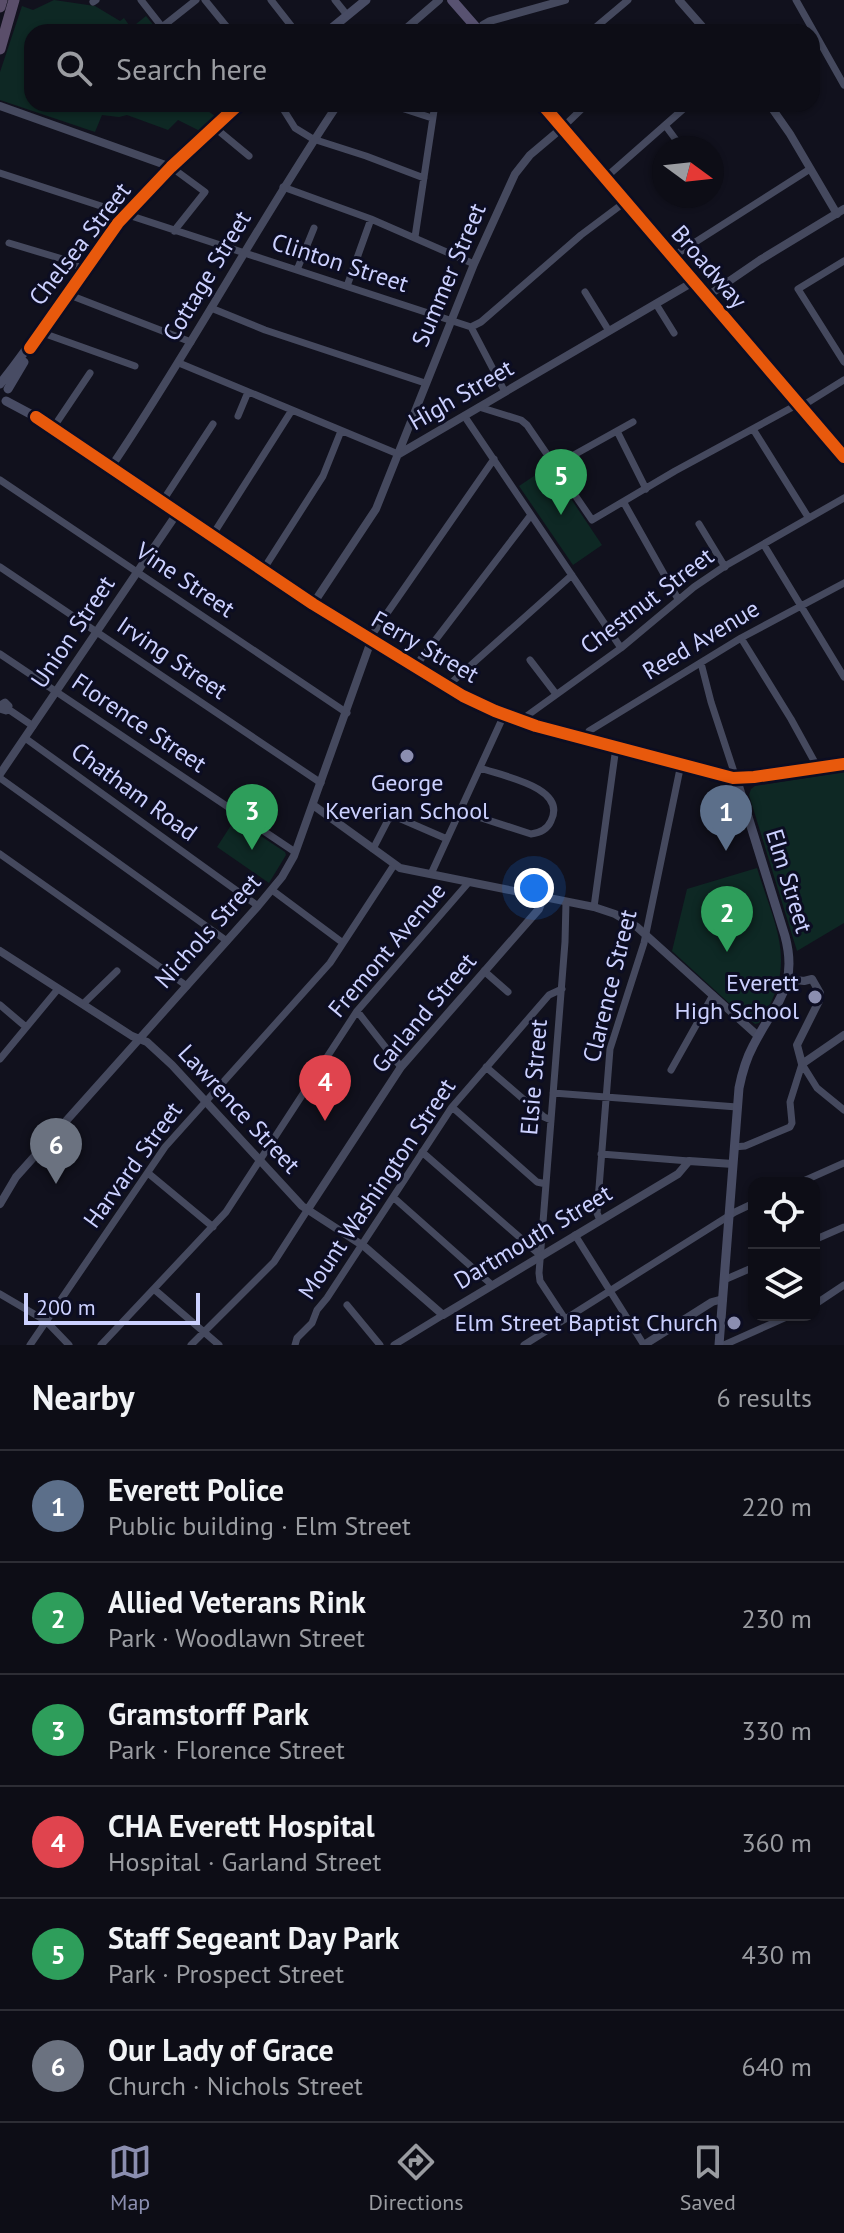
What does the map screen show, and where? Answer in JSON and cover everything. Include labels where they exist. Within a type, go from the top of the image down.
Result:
[{"type":"highway","points":[[0,7],[2,0]]},
{"type":"highway","points":[[0,49],[14,0]]},
{"type":"main road","points":[[336,24],[366,0]]},
{"type":"main road","points":[[452,0],[473,24]]},
{"type":"main road","name":"Chelsea Street","points":[[4,392],[40,332],[125,215],[214,127],[223,112]]},
{"type":"main road","name":"Broadway","points":[[549,112],[799,406],[842,451]]},
{"type":"main road","name":"Ferry Street","points":[[4,392],[36,417],[313,604],[448,688],[504,715],[736,778],[844,764]]},
{"type":"main road","name":"Elm Street","points":[[721,1345],[737,1107],[743,1068],[758,1036],[780,1003],[788,979],[789,962],[787,943],[736,778]]},
{"type":"street","points":[[141,0],[160,24]]},
{"type":"street","points":[[170,24],[196,0]]},
{"type":"street","points":[[205,0],[224,24]]},
{"type":"street","points":[[271,0],[290,24]]},
{"type":"street","points":[[335,0],[347,15]]},
{"type":"street","points":[[411,24],[439,0]]},
{"type":"street","points":[[485,24],[534,4],[565,0]]},
{"type":"street","points":[[600,24],[628,0]]},
{"type":"street","points":[[679,0],[700,24]]},
{"type":"street","points":[[796,0],[810,24]]},
{"type":"street","points":[[820,42],[844,85]]},
{"type":"street","points":[[0,106],[171,167],[205,192],[174,231]]},
{"type":"street","points":[[285,112],[295,128],[313,139],[424,178]]},
{"type":"street","name":"Cottage Street","points":[[111,467],[179,363],[243,252],[332,112]]},
{"type":"street","points":[[414,112],[432,118]]},
{"type":"street","points":[[415,237],[433,112]]},
{"type":"street","points":[[562,128],[579,112]]},
{"type":"street","points":[[605,178],[680,112]]},
{"type":"street","points":[[706,297],[840,212],[774,112]]},
{"type":"street","points":[[665,125],[673,136]]},
{"type":"street","points":[[214,127],[249,156]]},
{"type":"street","name":"Summer Street","points":[[398,454],[474,264],[515,174],[530,155],[562,128]]},
{"type":"street","points":[[672,257],[810,169]]},
{"type":"street","name":"Clinton Street","points":[[0,173],[471,327]]},
{"type":"street","points":[[283,187],[371,219],[474,264]]},
{"type":"street","points":[[505,392],[471,327],[481,322],[581,235],[625,202]]},
{"type":"street","points":[[347,286],[371,219]]},
{"type":"street","points":[[297,270],[314,228]]},
{"type":"street","points":[[9,243],[69,261],[83,270]]},
{"type":"street","points":[[844,274],[841,263],[798,289],[844,362]]},
{"type":"street","name":"High Street","points":[[313,604],[376,509],[398,454],[693,282]]},
{"type":"street","points":[[585,292],[609,331]]},
{"type":"street","points":[[67,294],[191,342]]},
{"type":"street","points":[[656,304],[674,333]]},
{"type":"street","points":[[211,308],[265,330],[425,383]]},
{"type":"street","points":[[40,332],[135,366]]},
{"type":"street","points":[[179,363],[398,454]]},
{"type":"street","points":[[53,428],[90,373]]},
{"type":"street","points":[[479,407],[521,420],[534,434],[592,520],[675,471],[807,403],[844,380]]},
{"type":"street","points":[[238,416],[248,392]]},
{"type":"street","points":[[212,536],[292,410]]},
{"type":"street","points":[[465,417],[621,648]]},
{"type":"street","points":[[554,466],[633,422]]},
{"type":"street","points":[[162,502],[213,424]]},
{"type":"street","points":[[753,429],[808,517]]},
{"type":"street","points":[[263,570],[323,476],[341,431]]},
{"type":"street","points":[[617,431],[646,489]]},
{"type":"street","points":[[371,641],[374,632],[494,459]]},
{"type":"street","name":"Vine Street","points":[[0,480],[347,713]]},
{"type":"street","name":"Chestnut Street","points":[[523,722],[528,715],[621,648],[678,599],[725,567],[844,498]]},
{"type":"street","points":[[624,503],[678,599]]},
{"type":"street","name":"Union Street","points":[[0,776],[178,512]]},
{"type":"street","points":[[414,668],[531,515]]},
{"type":"street","points":[[699,524],[725,567]]},
{"type":"street","points":[[764,545],[844,677]]},
{"type":"street","name":"Irving Street","points":[[0,567],[321,783]]},
{"type":"street","points":[[448,688],[572,575]]},
{"type":"street","name":"Reed Avenue","points":[[584,739],[589,731],[741,638],[844,583]]},
{"type":"street","points":[[741,638],[818,768]]},
{"type":"street","name":"Nichols Street","points":[[0,1204],[16,1177],[285,873],[313,805],[371,641]]},
{"type":"street","name":"Florence Street","points":[[0,654],[295,852]]},
{"type":"street","points":[[834,661],[844,655]]},
{"type":"street","points":[[530,660],[556,694]]},
{"type":"street","name":"Elm Street","points":[[701,663],[736,778]]},
{"type":"street","points":[[3,708],[33,726]]},
{"type":"street","points":[[431,874],[504,715]]},
{"type":"street","name":"Chatham Road","points":[[25,738],[258,906]]},
{"type":"street","points":[[594,907],[616,747]]},
{"type":"street","name":"Clarence Street","points":[[600,1220],[597,1213],[610,1049],[646,934],[681,764]]},
{"type":"street","points":[[460,811],[531,834],[542,831],[551,821],[553,803],[545,792],[480,768]]},
{"type":"street","points":[[0,776],[227,941]]},
{"type":"street","points":[[313,805],[394,865],[594,907],[624,918],[646,934],[758,1036]]},
{"type":"street","points":[[381,809],[391,817]]},
{"type":"street","points":[[391,817],[398,816],[447,839]]},
{"type":"street","points":[[373,849],[391,817]]},
{"type":"street","points":[[0,854],[187,986]]},
{"type":"street","name":"Harvard Street","points":[[30,1345],[165,1147],[329,964],[394,865]]},
{"type":"street","name":"Fremont Avenue","points":[[101,1345],[227,1211],[357,1011],[469,882]]},
{"type":"street","points":[[272,890],[343,943]]},
{"type":"street","name":"Garland Street","points":[[191,1345],[274,1262],[401,1067],[539,909],[543,898]]},
{"type":"street","name":"Elsie Street","points":[[565,1319],[540,1279],[540,1255],[562,989],[566,902]]},
{"type":"street","name":"Lawrence Street","points":[[0,951],[131,1036],[147,1042],[308,1209],[361,1245],[443,1315]]},
{"type":"street","points":[[83,1004],[117,971]]},
{"type":"street","points":[[484,971],[508,992]]},
{"type":"street","points":[[788,979],[812,979],[820,993],[819,1001],[797,1042],[797,1050],[815,1086],[844,1110]]},
{"type":"street","points":[[0,1058],[58,989]]},
{"type":"street","name":"Mount Washington Street","points":[[295,1345],[452,1107],[549,995],[562,989]]},
{"type":"street","points":[[671,1070],[713,995]]},
{"type":"street","points":[[0,1005],[26,1027]]},
{"type":"street","points":[[357,1011],[401,1067]]},
{"type":"street","points":[[734,1147],[745,1146],[790,1127],[791,1099],[802,1064],[844,1035]]},
{"type":"street","points":[[486,1067],[551,1120]]},
{"type":"street","points":[[553,1093],[737,1107]]},
{"type":"street","points":[[452,1107],[537,1182],[546,1184]]},
{"type":"street","points":[[422,1152],[540,1255]]},
{"type":"street","points":[[601,1154],[733,1164]]},
{"type":"street","name":"Dartmouth Street","points":[[394,1345],[680,1173],[689,1161]]},
{"type":"street","points":[[812,1177],[844,1163]]},
{"type":"street","points":[[148,1173],[213,1227]]},
{"type":"street","points":[[393,1197],[492,1285]]},
{"type":"street","points":[[524,1345],[748,1206]]},
{"type":"street","points":[[820,1237],[844,1227]]},
{"type":"street","points":[[575,1235],[644,1345],[713,1301],[723,1299]]},
{"type":"street","points":[[724,1280],[748,1270]]},
{"type":"street","points":[[820,1301],[844,1285]]},
{"type":"street","points":[[155,1290],[219,1345]]},
{"type":"street","points":[[0,1294],[46,1321],[69,1345]]},
{"type":"street","points":[[347,1305],[380,1345]]},
{"type":"street","points":[[721,1345],[777,1321]]},
{"type":"green space","points":[[54,0],[95,6],[120,21],[124,18],[128,24],[24,24],[24,108],[0,100],[0,72],[22,6],[33,10]]},
{"type":"green space","points":[[146,16],[152,24],[136,24]]},
{"type":"green space","points":[[36,112],[209,112],[215,116],[200,131],[178,120],[168,130],[127,115],[102,115],[95,132]]},
{"type":"green space","points":[[549,466],[602,545],[573,565],[519,486]]},
{"type":"green space","points":[[844,772],[844,923],[797,951],[749,795],[755,786]]},
{"type":"green space","points":[[235,819],[285,852],[269,883],[217,847]]},
{"type":"green space","points":[[757,868],[777,929],[781,964],[771,1002],[759,1023],[755,1024],[672,951],[687,889]]},
{"type":"cycle path","points":[[30,348],[118,223],[171,167],[230,112]]},
{"type":"cycle path","points":[[549,112],[844,457]]},
{"type":"cycle path","points":[[36,417],[313,604],[463,696],[495,711],[536,726],[733,778],[844,764]]},
{"type":"place","name":"Staff Segeant Day Park","points":[[561,515]]},
{"type":"place","name":"George Keverian School","points":[[407,756]]},
{"type":"place","name":"Gramstorff Park","points":[[252,850]]},
{"type":"place","name":"Everett Police","points":[[726,851]]},
{"type":"place","name":"Allied Veterans Rink","points":[[727,952]]},
{"type":"place","name":"Everett High School","points":[[815,997]]},
{"type":"place","name":"CHA Everett Hospital","points":[[325,1121]]},
{"type":"place","name":"Our Lady of Grace","points":[[56,1184]]},
{"type":"place","name":"Elm Street Baptist Church","points":[[734,1323]]}]
